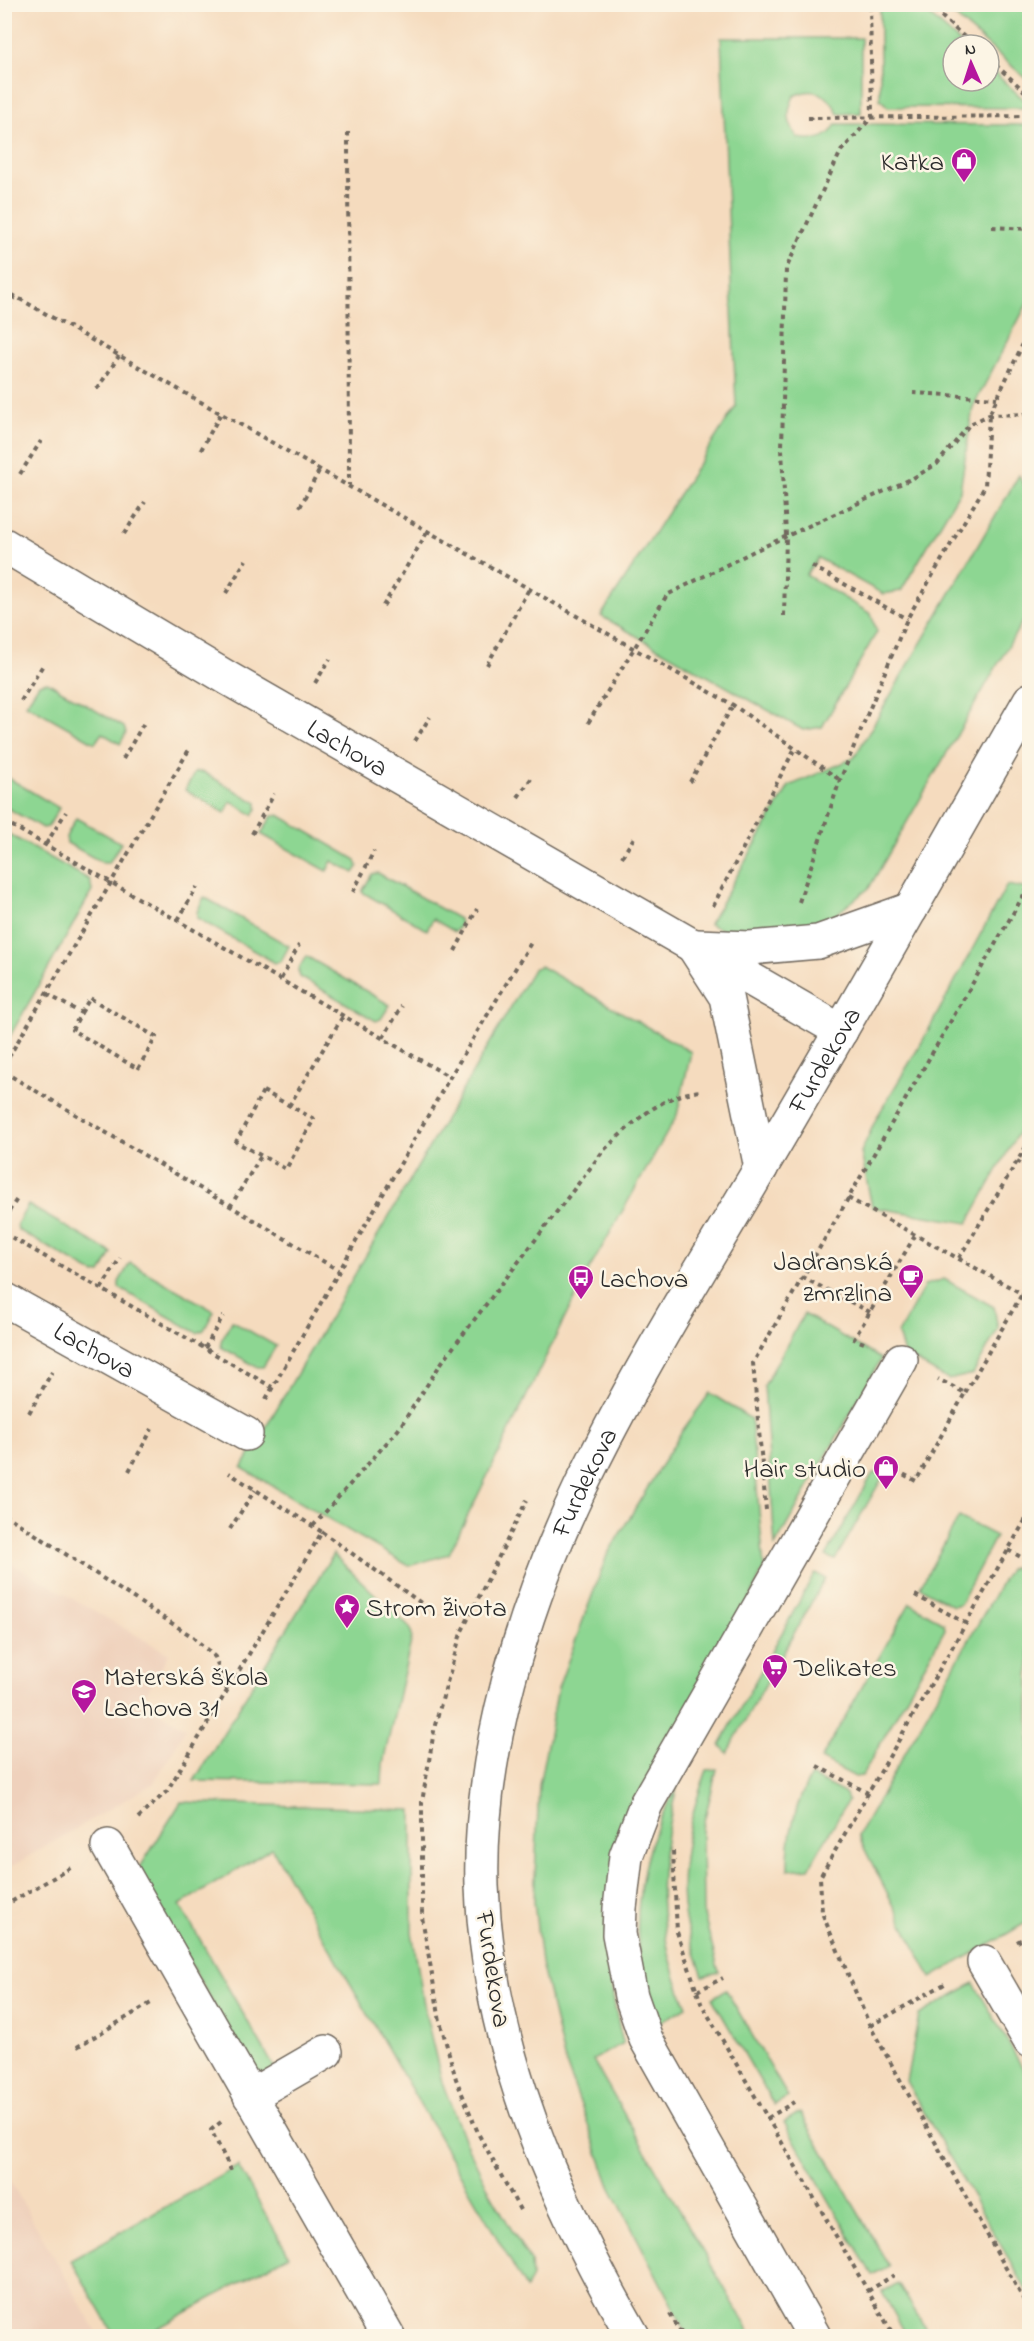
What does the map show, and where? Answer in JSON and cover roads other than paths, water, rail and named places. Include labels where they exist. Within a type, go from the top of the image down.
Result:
[{"type":"street","name":"Lachova","points":[[4,545],[229,679],[841,1031]]},
{"type":"street","name":"Furdekova","points":[[633,2337],[594,2270],[552,2181],[517,2083],[505,2036],[486,1927],[482,1882],[484,1830],[494,1751],[512,1674],[537,1593],[565,1520],[598,1451],[659,1340],[910,909],[1024,721]]},
{"type":"street","name":"Lachova","points":[[692,945],[750,948],[818,942],[910,909]]},
{"type":"street","name":"Lachova","points":[[692,945],[726,997],[761,1168]]},
{"type":"street","name":"Lachova","points":[[4,1299],[246,1434]]},
{"type":"street","points":[[814,2337],[646,2039],[623,1963],[620,1908],[626,1856],[646,1804],[901,1360]]},
{"type":"street","points":[[108,1846],[388,2337]]},
{"type":"street","points":[[984,1962],[1029,2041]]},
{"type":"street","points":[[250,2096],[326,2052]]},
{"type":"place","name":"Katka","points":[[964,184]]},
{"type":"place","name":"Jadranská zmrzlina","points":[[911,1300]]},
{"type":"place","name":"Lachova","points":[[581,1301]]},
{"type":"place","name":"Hair studio","points":[[886,1491]]},
{"type":"place","name":"Strom života","points":[[347,1630]]},
{"type":"place","name":"Delikates","points":[[775,1690]]},
{"type":"place","name":"Materská škola Lachova 31","points":[[84,1715]]}]
